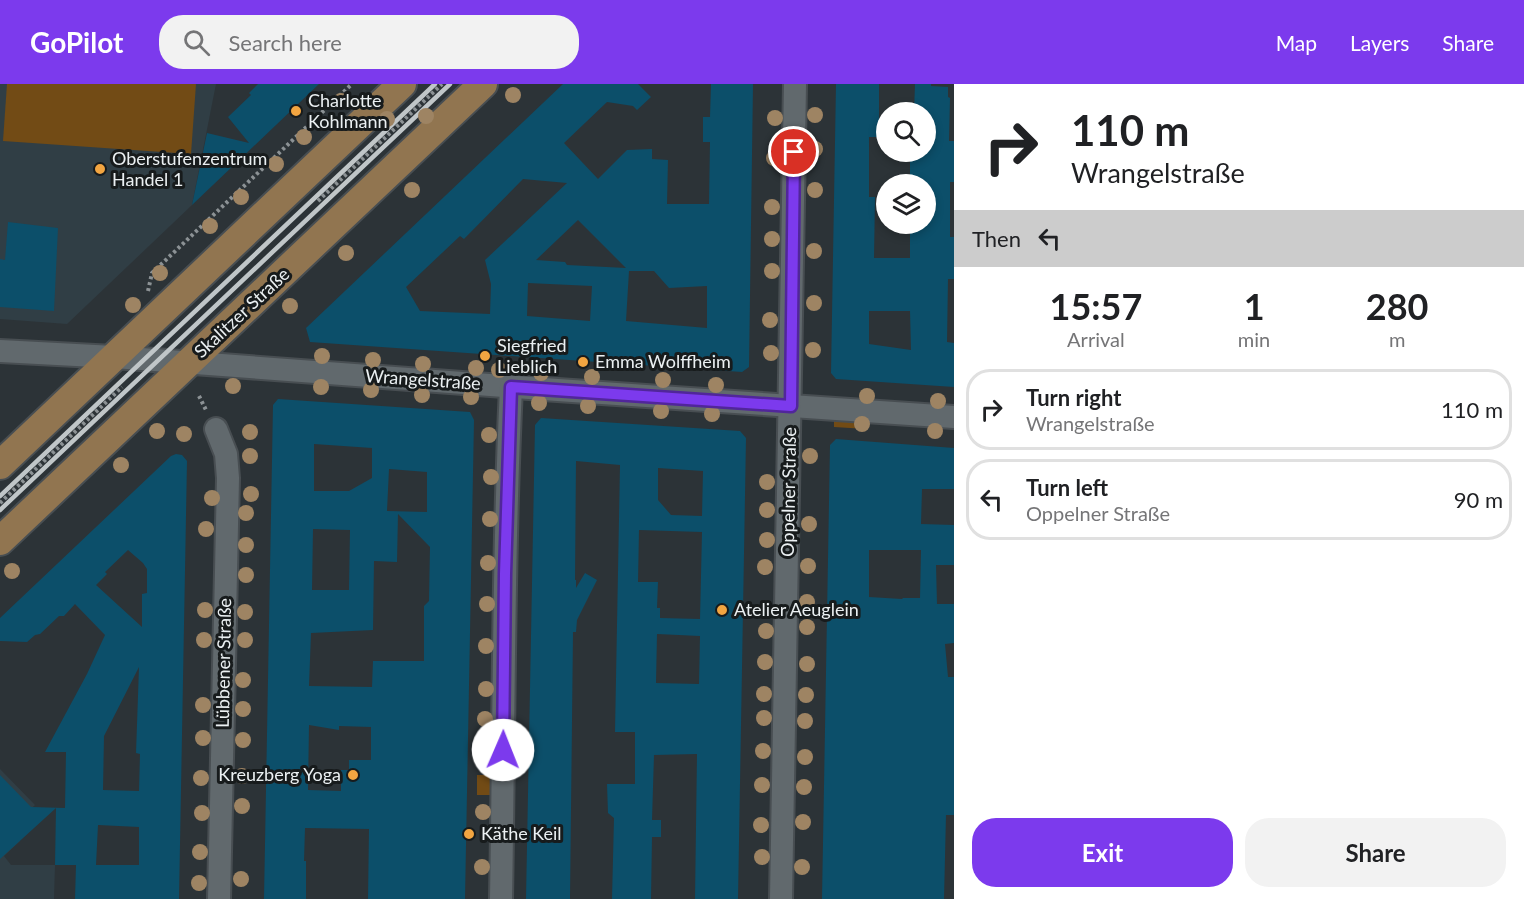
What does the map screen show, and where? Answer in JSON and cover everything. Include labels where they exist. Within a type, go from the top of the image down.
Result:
[{"type":"main road","points":[[0,465],[402,84]]},
{"type":"main road","name":"Skalitzer Straße","points":[[0,541],[483,84]]},
{"type":"street","name":"Oppelner Straße","points":[[781,899],[795,84]]},
{"type":"street","name":"Wrangelstraße","points":[[0,351],[114,357],[954,417]]},
{"type":"street","points":[[501,899],[504,628],[511,387]]},
{"type":"street","name":"Lübbener Straße","points":[[216,429],[226,454],[228,478],[219,899]]},
{"type":"path","points":[[145,300],[152,273],[352,84]]},
{"type":"path","points":[[0,503],[122,387]]},
{"type":"shaded area","name":"Oberstufenzentrum Handel 1","points":[[0,84],[216,84],[192,205],[67,324],[0,319]]},
{"type":"shaded area","points":[[7,84],[196,84],[191,154],[3,141]]},
{"type":"shaded area","points":[[834,419],[867,422],[866,429],[834,427]]},
{"type":"shaded area","points":[[0,769],[35,805],[11,828],[20,841],[4,856],[11,865],[55,865],[54,899],[0,899]]},
{"type":"shaded area","points":[[477,775],[491,775],[491,795],[477,795]]},
{"type":"building","points":[[258,84],[319,84],[192,205],[207,133],[249,143],[228,117],[251,95],[249,93]]},
{"type":"building","points":[[563,84],[638,84],[651,97],[637,110],[633,106],[607,102],[564,143],[598,179],[627,150],[652,149],[652,159],[668,160],[667,204],[709,204],[710,142],[703,142],[703,117],[710,117],[711,84],[753,84],[749,367],[742,372],[310,342],[306,328]],"holes":[[[523,179],[567,183],[485,260],[491,284],[490,314],[420,311],[406,287],[460,236],[464,239]],[[578,220],[626,268],[567,265],[565,262],[536,260]],[[629,271],[654,271],[669,288],[707,286],[707,328],[626,321]],[[528,283],[592,286],[590,321],[527,316]]]},
{"type":"building","points":[[836,84],[879,84],[879,102],[876,102],[876,137],[869,137],[869,197],[875,197],[874,258],[910,258],[910,234],[936,234],[936,174],[910,174],[910,162],[936,162],[936,102],[914,102],[915,84],[948,87],[949,141],[954,141],[954,182],[950,182],[950,237],[954,237],[954,279],[948,279],[947,342],[954,343],[954,387],[836,379],[831,373]],"holes":[[[869,311],[910,311],[911,350],[869,344]]]},
{"type":"building","points":[[8,222],[58,228],[54,311],[0,307],[0,259],[5,260]]},
{"type":"building","points":[[278,399],[470,412],[474,420],[465,899],[368,899],[369,829],[305,828],[306,899],[264,899],[273,405]],"holes":[[[314,444],[372,448],[372,478],[349,491],[314,491]],[[389,469],[427,472],[427,512],[387,511]],[[398,514],[430,547],[429,601],[424,606],[424,661],[373,661],[372,687],[309,686],[311,633],[373,630],[374,561],[397,562]],[[313,529],[350,530],[349,590],[312,590]],[[309,725],[339,730],[339,726],[371,727],[371,760],[349,760],[349,770],[341,770],[341,791],[308,790]]]},
{"type":"building","points":[[541,418],[740,431],[746,438],[738,899],[695,899],[697,754],[654,755],[652,820],[661,820],[661,837],[652,837],[651,899],[612,899],[614,818],[608,813],[607,784],[635,784],[635,732],[615,732],[620,465],[576,461],[576,588],[585,573],[597,580],[577,620],[576,632],[573,632],[570,899],[526,899],[535,425]],"holes":[[[658,468],[703,471],[702,516],[671,515],[658,500]],[[639,530],[702,532],[700,619],[660,618],[660,608],[657,608],[658,582],[638,582]],[[657,634],[700,636],[699,684],[656,683]]]},
{"type":"building","points":[[836,439],[954,448],[954,489],[922,489],[921,524],[954,525],[954,565],[936,565],[937,604],[954,604],[954,643],[945,644],[948,677],[954,677],[954,815],[946,815],[944,899],[822,899],[830,445]],"holes":[[[869,550],[921,550],[920,598],[869,597]]]},
{"type":"building","points":[[182,455],[187,461],[179,899],[75,899],[76,865],[55,865],[56,808],[0,859],[0,775],[31,807],[65,808],[66,752],[45,752],[105,635],[75,604],[64,616],[59,616],[40,634],[27,642],[0,641],[0,618],[171,456]],"holes":[[[128,550],[147,569],[147,593],[142,594],[142,627],[96,585],[107,574],[105,572]],[[139,667],[136,753],[140,754],[139,791],[103,790],[104,736]],[[98,825],[139,827],[139,865],[96,865]]]},
{"type":"railway","points":[[0,496],[435,84]]},
{"type":"railway","points":[[0,510],[450,84]]},
{"type":"place","name":"Charlotte Kohlmann","points":[[296,111]]},
{"type":"place","name":"Oberstufenzentrum Handel 1","points":[[100,169]]},
{"type":"place","name":"Siegfried Lieblich","points":[[485,356]]},
{"type":"place","name":"Emma Wolffheim","points":[[583,362]]},
{"type":"place","name":"Atelier Aeuglein","points":[[722,610]]},
{"type":"place","name":"Kreuzberg Yoga","points":[[353,775]]},
{"type":"place","name":"Käthe Keil","points":[[469,834]]},
{"type":"route","points":[[503,750],[505,574],[511,387],[791,406],[794,152]]}]
